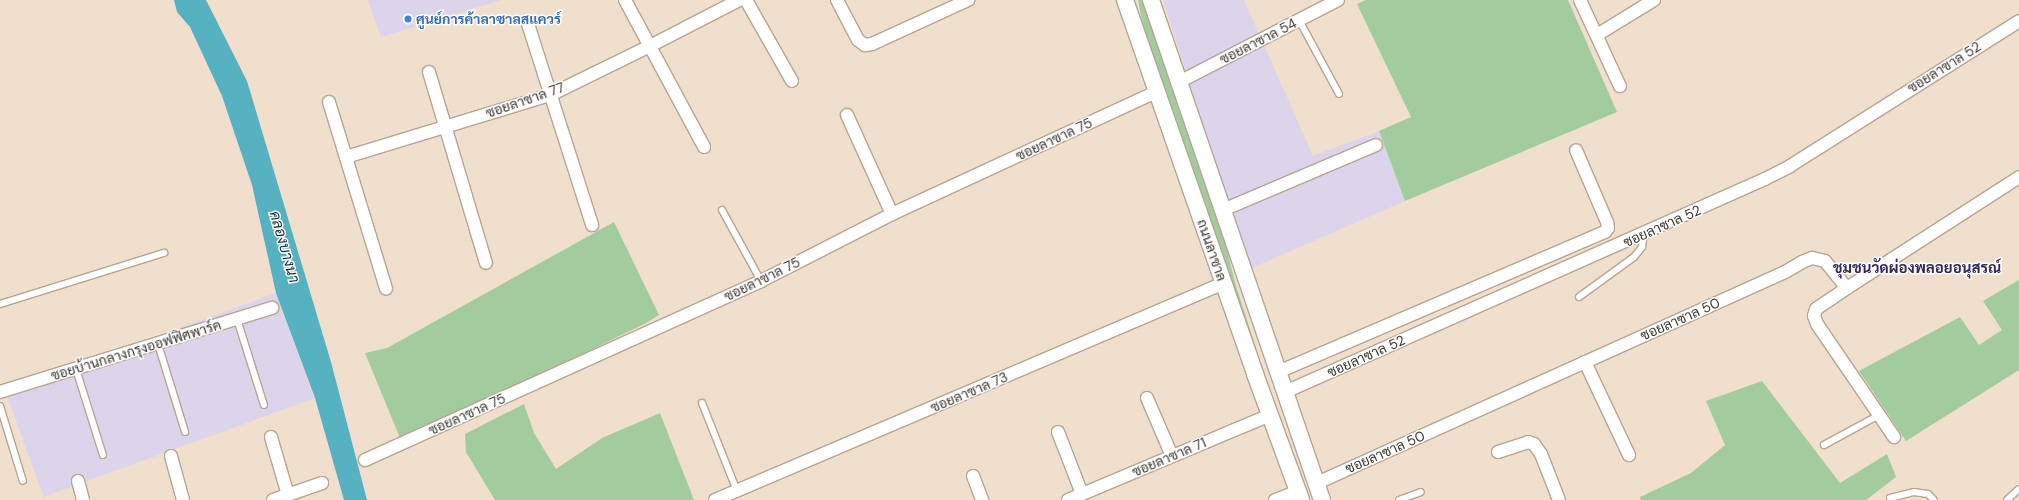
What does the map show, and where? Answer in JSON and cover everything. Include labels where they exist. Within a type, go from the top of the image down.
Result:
[{"type":"street","points":[[626,0],[704,147]]},
{"type":"street","name":"ซอยลาซาล 77","points":[[346,157],[550,95],[739,0]]},
{"type":"street","points":[[746,0],[792,81]]},
{"type":"street","points":[[837,0],[858,40],[865,45],[872,44],[968,0]]},
{"type":"street","name":"ถนนลาซาล","points":[[1150,0],[1322,500]]},
{"type":"street","name":"ซอยลาซาล 54","points":[[1179,82],[1338,0]]},
{"type":"street","points":[[1580,0],[1620,86]]},
{"type":"street","points":[[1597,35],[1654,0]]},
{"type":"street","name":"ถนนลาซาล","points":[[1126,2],[1255,374],[1290,469],[1302,497]]},
{"type":"street","name":"ซอยลาซาล 52","points":[[1282,382],[1644,234],[1727,197],[1790,166],[2019,21]]},
{"type":"street","points":[[528,24],[592,225]]},
{"type":"street","points":[[429,72],[486,263]]},
{"type":"street","name":"ซอยลาซาล 75","points":[[365,460],[761,280],[892,214],[1156,92]]},
{"type":"street","points":[[329,102],[386,290]]},
{"type":"street","points":[[847,115],[892,214]]},
{"type":"street","points":[[1223,210],[1376,145]]},
{"type":"street","points":[[1290,469],[1297,473],[1300,471],[1298,456],[1277,399],[1277,391],[1282,382],[1605,232],[1608,228],[1607,222],[1576,150]]},
{"type":"street","points":[[1894,437],[1817,324],[1814,316],[1816,309],[2019,177]]},
{"type":"street","name":"ซอยลาซาล 50","points":[[1316,483],[1812,258],[1825,261],[1847,288]]},
{"type":"street","points":[[1240,262],[1240,277],[1249,314],[1263,353],[1263,359],[1260,362],[1249,355]]},
{"type":"street","name":"ซอยลาซาล 73","points":[[715,500],[1224,283]]},
{"type":"street","name":"ซอยบ้านกลางกรุงออฟฟิศพาร์ค","points":[[0,392],[272,308]]},
{"type":"street","points":[[1585,362],[1629,455]]},
{"type":"street","points":[[1255,374],[1282,382]]},
{"type":"street","points":[[1147,398],[1172,456]]},
{"type":"street","name":"ซอยลาซาล 71","points":[[1068,500],[1270,415]]},
{"type":"street","points":[[1058,432],[1082,494]]},
{"type":"street","points":[[272,437],[288,495]]},
{"type":"street","points":[[1498,452],[1528,442],[1534,444],[1541,454],[1559,500]]},
{"type":"street","points":[[171,456],[183,500]]},
{"type":"street","points":[[973,476],[982,500]]},
{"type":"street","points":[[78,481],[84,500]]},
{"type":"street","points":[[273,500],[322,483]]},
{"type":"street","points":[[1275,500],[1302,497],[1316,483]]},
{"type":"lane","points":[[1300,20],[1339,94]]},
{"type":"lane","points":[[722,210],[761,280]]},
{"type":"lane","points":[[1579,297],[1634,257],[1642,247],[1644,234]]},
{"type":"lane","points":[[0,304],[164,252]]},
{"type":"lane","points":[[237,319],[264,405]]},
{"type":"lane","points":[[158,344],[185,432]]},
{"type":"lane","points":[[76,368],[103,455]]},
{"type":"lane","points":[[702,402],[737,491]]},
{"type":"lane","points":[[0,406],[23,482]]},
{"type":"lane","points":[[1824,445],[1879,415]]},
{"type":"lane","points":[[2008,500],[2019,490]]},
{"type":"lane","points":[[1399,500],[1421,492]]},
{"type":"lane","points":[[1890,498],[1914,492],[1928,494],[1934,500]]},
{"type":"shaded area","name":"ศูนย์การค้าลาซาลสแควร์","points":[[368,0],[501,0],[381,37]]},
{"type":"shaded area","points":[[1163,0],[1244,0],[1313,156],[1379,131],[1405,201],[1252,268],[1225,195]]},
{"type":"shaded area","points":[[276,293],[314,398],[44,497],[5,392]]},
{"type":"green space","points":[[1138,0],[1142,0],[1227,250],[1236,286],[1258,354],[1255,354],[1203,196],[1143,26]]},
{"type":"green space","points":[[1366,0],[1568,0],[1617,112],[1405,201],[1379,131],[1411,117],[1357,4]]},
{"type":"green space","points":[[614,222],[659,315],[646,323],[523,383],[400,438],[365,353],[387,348]]},
{"type":"green space","points":[[2019,280],[2019,370],[1906,441],[1859,371],[1960,317],[1979,345],[2002,330],[1983,301]]},
{"type":"green space","points":[[1762,381],[1840,483],[1887,454],[1896,477],[1866,500],[1641,500],[1640,497],[1691,473],[1725,445],[1706,401]]},
{"type":"green space","points":[[524,404],[534,433],[556,469],[602,438],[660,413],[694,500],[495,500],[466,452],[465,434]]},
{"type":"water","name":"คลองบางนา","points":[[174,0],[206,0],[247,81],[331,362],[367,500],[344,500],[315,398],[276,293],[252,185],[222,96],[190,27],[177,12]]},
{"type":"place","name":"ศูนย์การค้าลาซาลสแควร์","points":[[408,19]]},
{"type":"district","name":"ชุมชนวัดผ่องพลอยอนุสรณ์","points":[[1917,269]]}]
